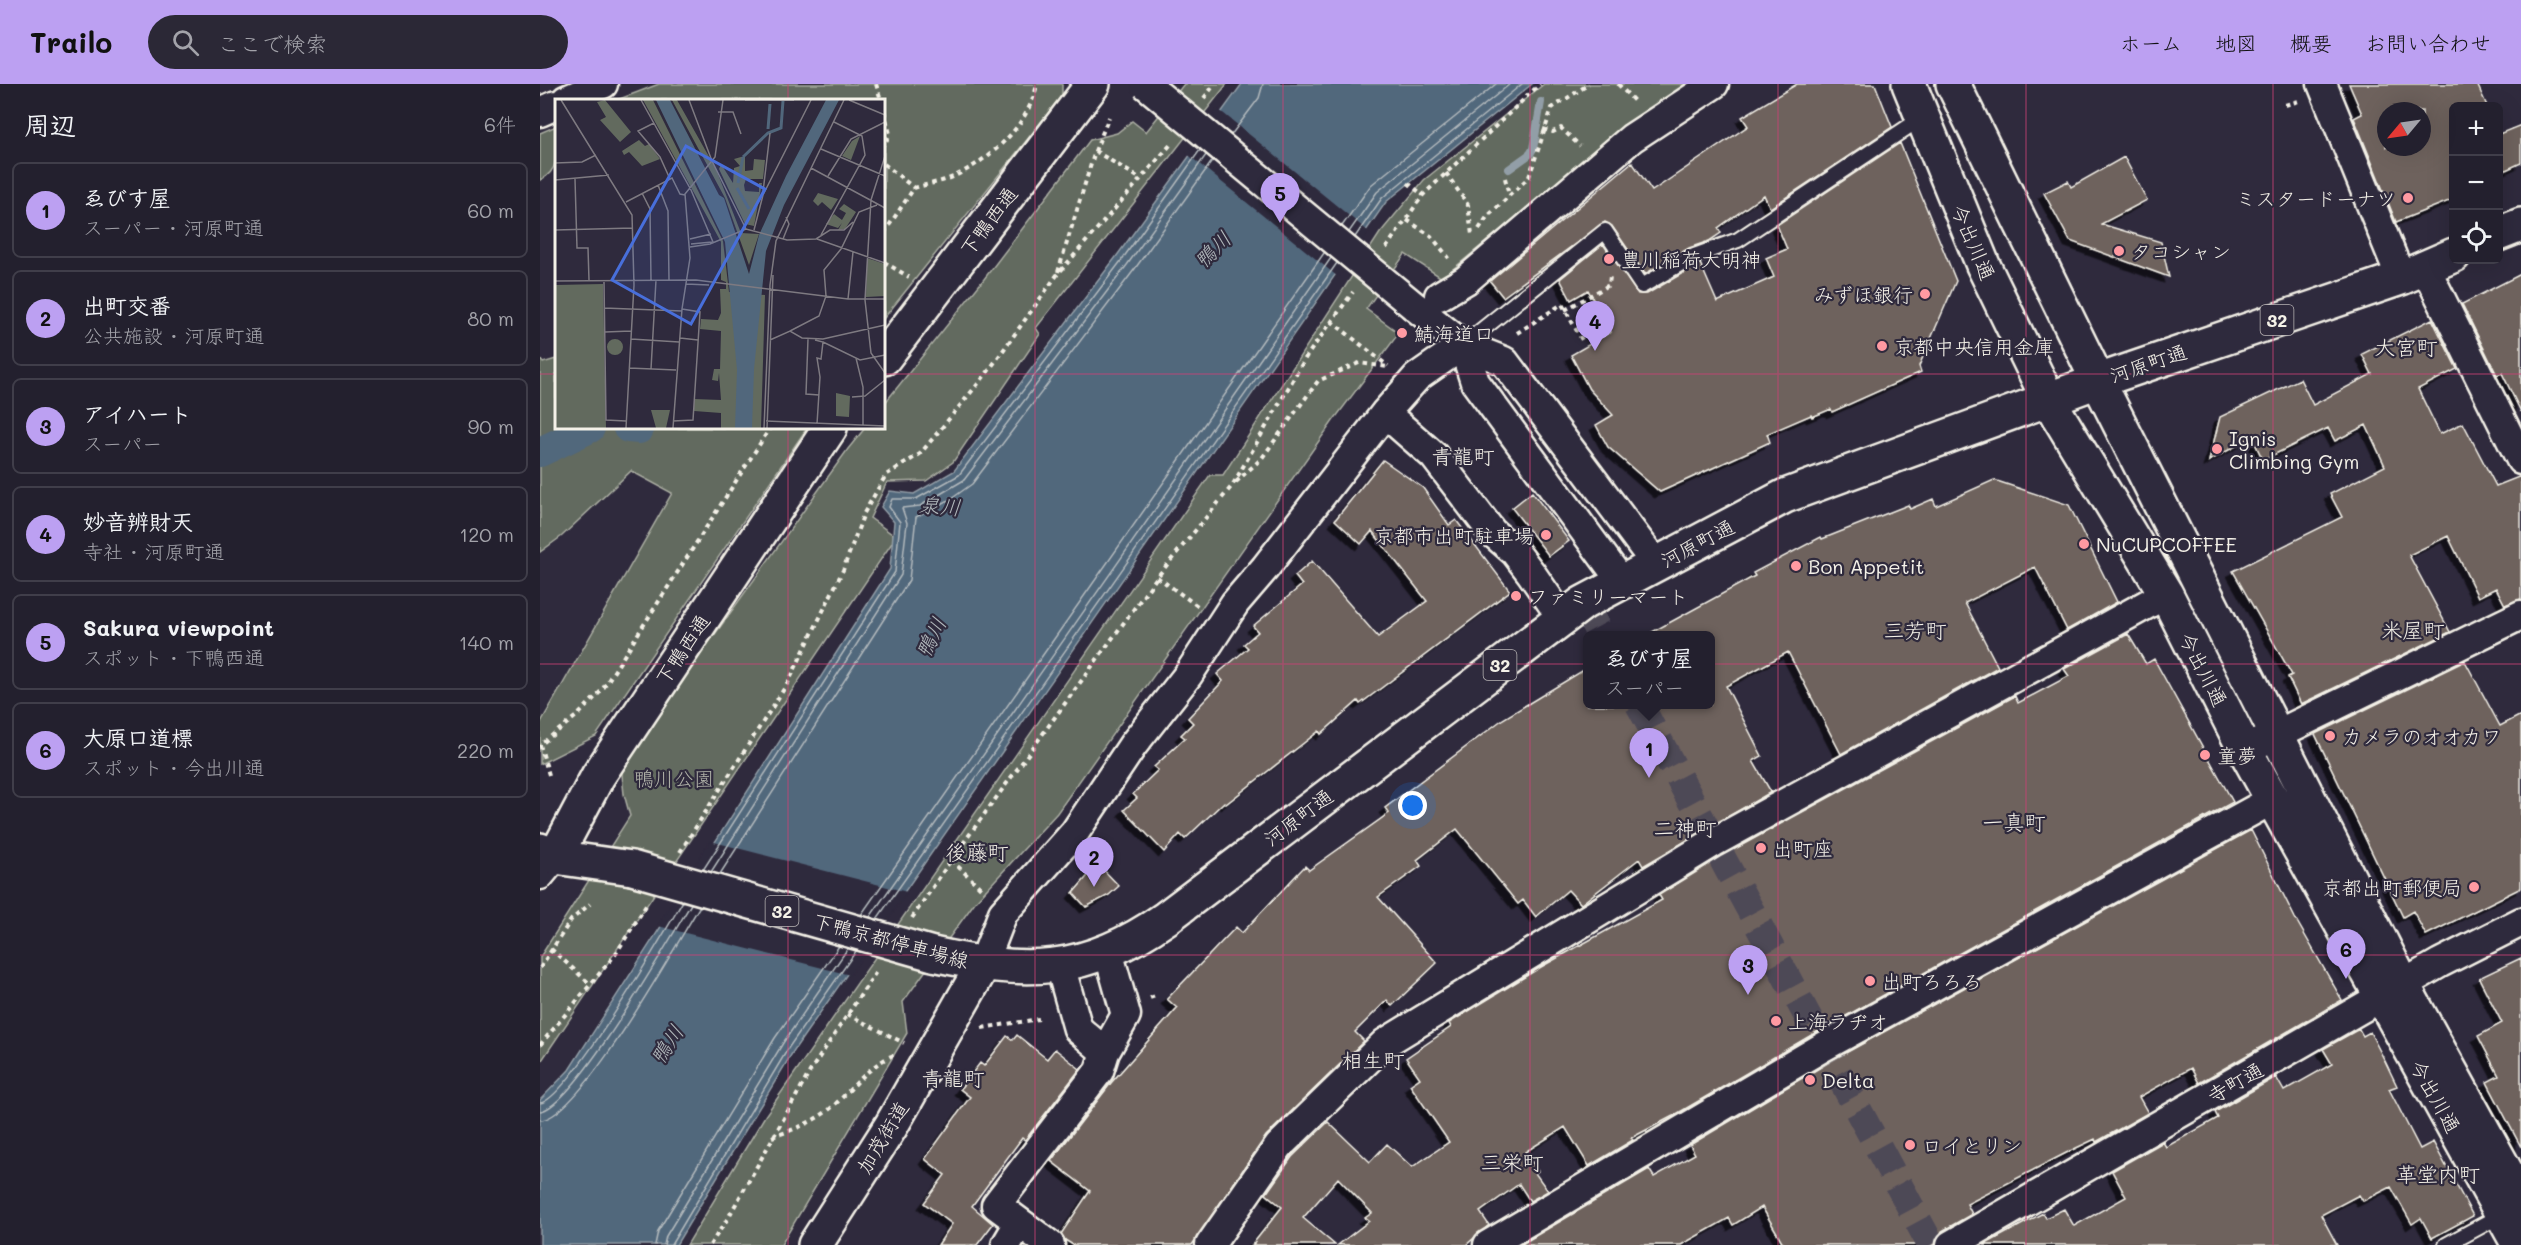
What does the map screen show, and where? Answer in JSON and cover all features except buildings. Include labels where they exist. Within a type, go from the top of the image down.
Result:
[{"type":"main road","name":"下鴨西通","points":[[885,357],[1093,84]]},
{"type":"main road","name":"今出川通","points":[[1909,84],[1983,265],[2048,399],[2166,594],[2272,800],[2393,992],[2515,1206],[2519,1245]]},
{"type":"main road","name":"今出川通","points":[[1953,84],[2098,381],[2278,736],[2393,992]]},
{"type":"main road","points":[[2503,232],[2521,225]]},
{"type":"main road","name":"河原町通","points":[[982,965],[1037,967],[1060,965],[1108,951],[1166,918],[1583,603],[1785,496],[2098,381],[2427,267]]},
{"type":"main road","name":"下鴨西通","points":[[544,861],[598,776],[830,429]]},
{"type":"main road","name":"下鴨京都停車場線","points":[[544,861],[632,868],[933,954],[982,965]]},
{"type":"main road","name":"加茂街道","points":[[815,1245],[891,1126],[982,965]]},
{"type":"street","points":[[568,99],[603,84]]},
{"type":"street","points":[[1145,84],[1427,301],[1463,345],[1475,382],[1622,582]]},
{"type":"street","points":[[1427,301],[1466,280],[1632,138],[1714,84]]},
{"type":"street","points":[[2322,84],[2427,267],[2521,460]]},
{"type":"street","points":[[540,112],[555,105]]},
{"type":"street","points":[[982,965],[1003,913],[1075,832],[1133,745],[1188,675],[1235,603],[1265,568],[1385,413],[1418,377],[1463,345]]},
{"type":"street","points":[[1463,345],[1504,361],[1656,564]]},
{"type":"street","points":[[1385,413],[1434,456],[1492,532],[1515,552],[1562,618]]},
{"type":"street","points":[[1210,1245],[1279,1146],[1384,1043],[1714,842],[2166,594]]},
{"type":"street","points":[[2245,750],[2278,736],[2521,615]]},
{"type":"street","points":[[1488,1245],[1823,1047],[2272,800]]},
{"type":"street","name":"寺町通","points":[[1951,1245],[2440,963],[2521,922]]},
{"type":"street","points":[[1050,1245],[1013,1234],[996,1205],[1099,1071],[1106,1052],[1126,1015],[1108,951]]},
{"type":"street","points":[[1060,965],[1078,1029],[1106,1052]]},
{"type":"lane","points":[[1463,345],[1605,231],[1642,286],[1694,255],[1738,240],[1923,117]]},
{"type":"lane","points":[[2446,1245],[2515,1206]]},
{"type":"path","points":[[876,84],[880,99]]},
{"type":"path","points":[[885,232],[914,188],[955,176],[1009,140],[1034,100],[1037,84]]},
{"type":"path","points":[[1203,100],[1215,84]]},
{"type":"path","points":[[1380,257],[1423,195],[1540,84]]},
{"type":"path","points":[[1481,227],[1509,195],[1529,177],[1541,148],[1543,129],[1552,108],[1589,84]]},
{"type":"path","points":[[1618,84],[1635,102]]},
{"type":"path","points":[[1057,275],[1095,151],[1110,114]]},
{"type":"path","points":[[885,115],[890,134],[885,143]]},
{"type":"path","points":[[1543,129],[1553,132],[1561,128],[1567,136],[1577,141],[1581,148]]},
{"type":"path","points":[[677,857],[789,681],[843,570],[864,513],[886,475],[920,454],[987,373],[1057,275],[1175,138]]},
{"type":"path","points":[[1095,151],[1142,179]]},
{"type":"path","points":[[885,165],[914,188]]},
{"type":"path","points":[[1446,173],[1468,205],[1472,235]]},
{"type":"path","points":[[1505,178],[1509,195]]},
{"type":"path","points":[[1408,183],[1423,195]]},
{"type":"path","points":[[1407,220],[1431,236],[1448,257]]},
{"type":"path","points":[[885,263],[917,282]]},
{"type":"path","points":[[1566,310],[1609,285],[1611,269]]},
{"type":"path","points":[[1232,486],[1306,357],[1359,284]]},
{"type":"path","points":[[1517,333],[1562,304],[1582,340]]},
{"type":"path","points":[[906,928],[951,860],[1157,577],[1232,486],[1262,458],[1318,381],[1359,363],[1389,367],[1331,321]]},
{"type":"path","points":[[549,775],[540,745],[579,714],[602,690],[769,429]]},
{"type":"path","points":[[1157,577],[1202,609]]},
{"type":"path","points":[[951,860],[986,894]]},
{"type":"path","points":[[540,1045],[615,955],[652,896]]},
{"type":"path","points":[[540,968],[571,920],[590,904]]},
{"type":"path","points":[[551,949],[590,984]]},
{"type":"path","points":[[710,1245],[728,1218],[771,1138],[880,966]]},
{"type":"path","points":[[848,1014],[899,1041]]},
{"type":"path","points":[[976,1031],[1039,1019]]},
{"type":"path","points":[[771,1138],[829,1111],[886,1058],[903,1052]]},
{"type":"green space","points":[[659,84],[1062,84],[1062,96],[885,317],[885,99],[620,99]]},
{"type":"green space","name":"鴨川公園","points":[[1184,84],[1227,84],[1036,328],[1040,334],[953,462],[926,481],[887,482],[870,518],[896,537],[540,1063],[540,957],[630,816],[624,794],[621,765],[848,449],[864,429],[885,429],[885,403],[984,279],[1090,140],[1117,133],[1132,121],[1146,132]]},
{"type":"green space","points":[[1544,84],[1688,84],[1611,139],[1442,278],[1405,254],[1366,309],[1399,333],[1333,421],[1057,813],[975,902],[903,1002],[907,1033],[781,1245],[687,1245],[765,1116],[1210,475],[1223,475],[1380,233],[1424,180]]},
{"type":"green space","points":[[555,126],[555,164],[547,176],[540,180],[540,133]]},
{"type":"green space","points":[[540,359],[543,363],[555,359],[555,429],[806,429],[596,736],[540,764],[540,724],[672,493],[631,471],[562,536],[540,552]]},
{"type":"water","name":"鴨川","points":[[1242,84],[1532,84],[1386,202],[794,1050],[676,1245],[540,1245],[540,1100],[569,1070],[890,569],[894,522],[881,507],[890,491],[914,494],[954,471],[1116,257]]},
{"type":"pier","points":[[1218,109],[1369,232],[1338,277],[1186,153]]},
{"type":"pier","points":[[710,841],[907,892],[850,975],[658,926]]},
{"type":"waterway","points":[[1509,169],[1530,154],[1533,149],[1541,102]]},
{"type":"waterway","name":"泉川","points":[[540,452],[588,429]]},
{"type":"tunnel","points":[[1583,603],[1598,631]]},
{"type":"tunnel","points":[[1642,709],[1931,1245]]},
{"type":"place","name":"ミスタードーナツ","points":[[2408,198]]},
{"type":"place","name":"Sakura viewpoint","points":[[1280,223]]},
{"type":"place","name":"タコシャン","points":[[2119,251]]},
{"type":"place","name":"豊川稲荷大明神","points":[[1609,259]]},
{"type":"place","name":"みずほ銀行","points":[[1925,294]]},
{"type":"place","name":"鯖海道口","points":[[1402,333]]},
{"type":"place","name":"京都中央信用金庫","points":[[1882,346]]},
{"type":"place","name":"妙音辨財天","points":[[1595,351]]},
{"type":"place","name":"Ignis Climbing Gym","points":[[2217,449]]},
{"type":"place","name":"京都市出町駐車場","points":[[1546,535]]},
{"type":"place","name":"NuCUPCOFFEE","points":[[2084,544]]},
{"type":"place","name":"Bon Appetit","points":[[1796,566]]},
{"type":"place","name":"ファミリーマート","points":[[1516,596]]},
{"type":"place","name":"カメラのオオカワ","points":[[2330,736]]},
{"type":"place","name":"童夢","points":[[2205,755]]},
{"type":"place","name":"ゑびす屋","points":[[1649,778]]},
{"type":"place","name":"出町座","points":[[1761,848]]},
{"type":"place","name":"出町交番","points":[[1094,887]]},
{"type":"place","name":"京都出町郵便局","points":[[2474,887]]},
{"type":"place","name":"大原口道標","points":[[2346,979]]},
{"type":"place","name":"出町ろろろ","points":[[1870,981]]},
{"type":"place","name":"アイハート","points":[[1748,995]]},
{"type":"place","name":"上海ラヂオ","points":[[1776,1021]]},
{"type":"place","name":"Delta","points":[[1810,1080]]},
{"type":"place","name":"ロイとリン","points":[[1910,1145]]},
{"type":"district","name":"大宮町","points":[[2406,346]]},
{"type":"district","name":"青龍町","points":[[1463,455]]},
{"type":"district","name":"三芳町","points":[[1915,629]]},
{"type":"district","name":"米屋町","points":[[2413,629]]},
{"type":"district","name":"一真町","points":[[2014,821]]},
{"type":"district","name":"二神町","points":[[1685,827]]},
{"type":"district","name":"後藤町","points":[[977,851]]},
{"type":"district","name":"相生町","points":[[1373,1059]]},
{"type":"district","name":"青龍町","points":[[953,1077]]},
{"type":"district","name":"三栄町","points":[[1512,1161]]},
{"type":"district","name":"革堂内町","points":[[2438,1173]]}]
